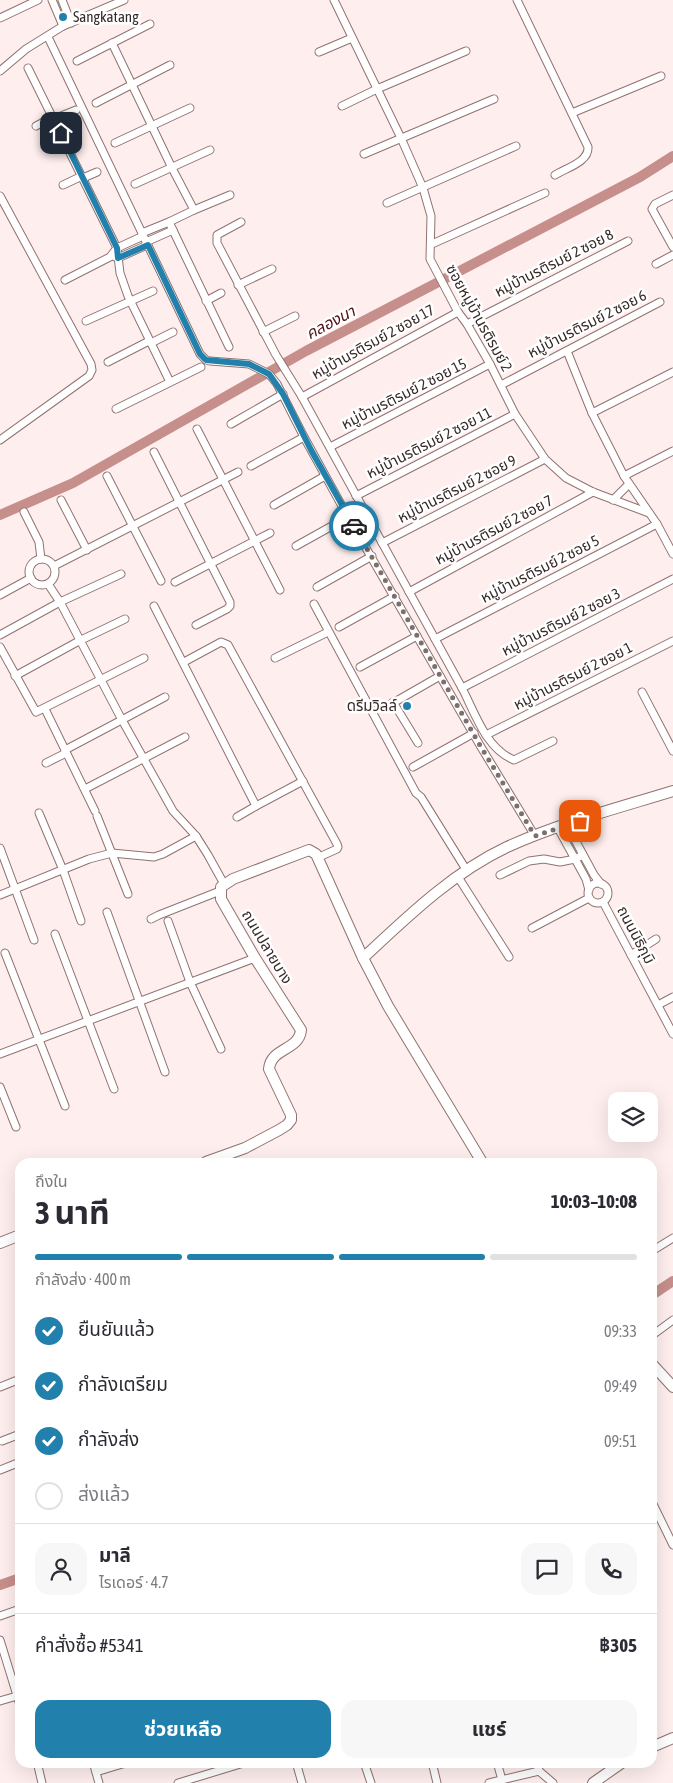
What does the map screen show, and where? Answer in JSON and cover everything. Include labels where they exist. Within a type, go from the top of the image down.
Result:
[{"type":"street","points":[[0,18],[38,0]]},
{"type":"street","points":[[52,0],[63,26]]},
{"type":"street","points":[[62,0],[71,23]]},
{"type":"street","points":[[0,71],[26,49],[63,26],[124,0]]},
{"type":"street","name":"ซอยหมู่บ้านรติรมย์ 2","points":[[334,0],[401,138],[423,188],[431,216],[432,244],[430,258],[458,312],[490,364],[515,414],[545,459],[566,478],[593,492],[649,513]]},
{"type":"street","points":[[517,0],[588,147],[588,152],[584,159],[555,175]]},
{"type":"street","points":[[77,61],[150,24]]},
{"type":"street","points":[[48,37],[200,354],[210,362],[240,362],[257,367],[269,374],[283,394],[348,517],[535,836]]},
{"type":"street","points":[[318,52],[352,38]]},
{"type":"street","points":[[112,43],[194,210]]},
{"type":"street","points":[[342,106],[466,51]]},
{"type":"street","points":[[96,103],[170,65]]},
{"type":"street","points":[[28,68],[117,248],[120,272],[130,301],[170,382]]},
{"type":"street","points":[[572,113],[661,76]]},
{"type":"street","points":[[364,154],[494,99]]},
{"type":"street","points":[[115,143],[190,108]]},
{"type":"street","points":[[36,126],[76,110]]},
{"type":"street","points":[[387,203],[516,146]]},
{"type":"street","points":[[134,184],[210,150]]},
{"type":"street","points":[[63,185],[97,172]]},
{"type":"street","points":[[432,244],[545,193]]},
{"type":"street","points":[[110,256],[118,258],[170,222],[230,195]]},
{"type":"street","points":[[673,195],[655,204],[652,209],[673,247]]},
{"type":"street","points":[[0,196],[91,364],[92,370],[90,376],[0,440]]},
{"type":"street","points":[[170,222],[229,347]]},
{"type":"street","points":[[241,222],[216,238],[238,285],[276,355],[330,447],[486,735],[497,749],[514,760],[553,741]]},
{"type":"street","points":[[65,280],[110,256],[117,248],[173,230]]},
{"type":"street","name":"หมู่บ้านรติรมย์ 2 ซอย 8","points":[[467,324],[628,240]]},
{"type":"street","points":[[656,264],[673,256]]},
{"type":"street","points":[[238,285],[272,269]]},
{"type":"street","points":[[86,321],[153,291]]},
{"type":"street","points":[[206,301],[220,293]]},
{"type":"street","name":"หมู่บ้านรติรมย์ 2 ซอย 6","points":[[500,385],[660,302]]},
{"type":"street","name":"หมู่บ้านรติรมย์ 2 ซอย 17","points":[[302,397],[458,312]]},
{"type":"street","points":[[263,332],[295,316]]},
{"type":"street","points":[[108,362],[173,332]]},
{"type":"street","points":[[567,350],[592,413],[624,476],[657,524],[673,554]]},
{"type":"street","name":"หมู่บ้านรติรมย์ 2 ซอย 15","points":[[330,447],[490,364]]},
{"type":"street","points":[[116,409],[201,366]]},
{"type":"street","points":[[592,413],[673,372]]},
{"type":"street","points":[[231,424],[283,394]]},
{"type":"street","name":"หมู่บ้านรติรมย์ 2 ซอย 11","points":[[356,496],[515,414]]},
{"type":"street","points":[[197,429],[280,590]]},
{"type":"street","points":[[251,466],[304,436]]},
{"type":"street","points":[[624,476],[673,451]]},
{"type":"street","points":[[154,452],[211,563],[230,606],[196,625]]},
{"type":"street","name":"หมู่บ้านรติรมย์ 2 ซอย 9","points":[[382,543],[545,459]]},
{"type":"street","points":[[54,566],[238,472]]},
{"type":"street","points":[[107,476],[161,581]]},
{"type":"street","points":[[274,505],[325,476]]},
{"type":"street","points":[[613,500],[629,484]]},
{"type":"street","name":"หมู่บ้านรติรมย์ 2 ซอย 7","points":[[409,592],[593,492]]},
{"type":"street","points":[[61,500],[87,550]]},
{"type":"street","points":[[24,512],[38,542],[41,559]]},
{"type":"street","points":[[296,546],[348,517]]},
{"type":"street","name":"หมู่บ้านรติรมย์ 2 ซอย 5","points":[[435,639],[657,524]]},
{"type":"street","points":[[175,582],[270,532]]},
{"type":"street","points":[[317,586],[372,556]]},
{"type":"street","points":[[41,559],[51,562],[54,566],[55,576],[48,584],[38,584],[31,578],[32,564],[41,559]]},
{"type":"street","points":[[0,635],[60,602],[121,574]]},
{"type":"street","points":[[0,595],[31,578]]},
{"type":"street","name":"หมู่บ้านรติรมย์ 2 ซอย 3","points":[[462,688],[673,579]]},
{"type":"street","points":[[48,584],[60,602],[122,720],[174,811],[196,836],[208,855],[222,888]]},
{"type":"street","points":[[339,627],[395,596]]},
{"type":"street","points":[[314,604],[416,792],[427,806],[467,871]]},
{"type":"street","points":[[154,606],[256,806]]},
{"type":"street","points":[[15,676],[125,619]]},
{"type":"street","points":[[275,658],[328,632]]},
{"type":"street","points":[[360,667],[417,636]]},
{"type":"street","name":"หมู่บ้านรติรมย์ 2 ซอย 1","points":[[486,735],[673,641]]},
{"type":"street","points":[[184,662],[221,642],[228,645],[338,847],[317,858]]},
{"type":"street","points":[[0,647],[34,711],[38,712],[144,658]]},
{"type":"street","points":[[386,707],[440,676]]},
{"type":"street","points":[[642,692],[673,751]]},
{"type":"street","points":[[46,763],[165,697]]},
{"type":"street","points":[[393,702],[418,743]]},
{"type":"street","points":[[45,709],[85,789],[128,894]]},
{"type":"street","points":[[414,767],[474,734]]},
{"type":"street","points":[[85,789],[185,737]]},
{"type":"street","points":[[237,817],[303,781]]},
{"type":"street","points":[[363,958],[435,894],[467,871],[506,848],[535,836],[673,791]]},
{"type":"street","points":[[39,813],[63,870],[81,921]]},
{"type":"street","points":[[562,827],[583,855],[594,875],[601,884],[605,885],[608,892],[606,900],[603,902],[595,903],[589,894],[586,879],[575,859],[562,827]]},
{"type":"street","points":[[0,895],[89,859],[112,853],[154,857],[196,836]]},
{"type":"street","points":[[0,848],[34,940]]},
{"type":"street","points":[[151,919],[305,851],[312,851],[388,1006],[480,1158]]},
{"type":"street","points":[[500,875],[529,861],[544,859],[560,862],[583,855]]},
{"type":"street","points":[[458,878],[509,957]]},
{"type":"street","points":[[532,928],[589,894],[594,884],[601,884]]},
{"type":"street","name":"ถนนปลายบาง","points":[[217,1158],[245,1148],[288,1125],[291,1120],[291,1114],[269,1069],[269,1062],[272,1057],[296,1042],[300,1037],[301,1030],[255,958],[221,899],[222,888]]},
{"type":"street","name":"ถนนนิธิภุมิ","points":[[603,902],[673,1034]]},
{"type":"street","points":[[107,912],[165,1072]]},
{"type":"street","points":[[168,920],[190,982],[221,1049]]},
{"type":"street","points":[[55,934],[114,1089]]},
{"type":"street","points":[[631,955],[656,939]]},
{"type":"street","points":[[5,952],[65,1106]]},
{"type":"street","points":[[0,1054],[255,958]]},
{"type":"street","points":[[658,1005],[673,997]]},
{"type":"street","points":[[0,1086],[16,1127]]},
{"type":"street","points":[[0,1243],[15,1237]]},
{"type":"street","points":[[657,1248],[673,1238]]},
{"type":"street","points":[[657,1332],[673,1320]]},
{"type":"street","points":[[657,1369],[673,1387]]},
{"type":"street","points":[[0,1387],[15,1381]]},
{"type":"street","points":[[2,1441],[15,1436]]},
{"type":"street","points":[[0,1470],[15,1464]]},
{"type":"street","points":[[657,1512],[673,1545]]},
{"type":"street","points":[[0,1616],[15,1611]]},
{"type":"street","points":[[0,1640],[15,1687]]},
{"type":"street","points":[[0,1701],[15,1697]]},
{"type":"street","points":[[657,1745],[673,1738]]},
{"type":"street","points":[[38,1768],[42,1783]]},
{"type":"street","points":[[95,1768],[99,1783]]},
{"type":"street","points":[[96,1772],[109,1768]]},
{"type":"street","points":[[178,1783],[227,1768]]},
{"type":"street","points":[[298,1768],[302,1783]]},
{"type":"street","points":[[366,1768],[370,1783]]},
{"type":"street","points":[[433,1768],[437,1783]]},
{"type":"street","points":[[499,1768],[502,1780]]},
{"type":"street","points":[[538,1768],[539,1771],[553,1783]]},
{"type":"street","points":[[593,1783],[614,1768]]},
{"type":"street","points":[[489,1783],[539,1771]]},
{"type":"waterway","name":"คลองนา","points":[[0,515],[73,483],[306,351],[640,177],[673,156]]},
{"type":"waterway","points":[[657,1292],[673,1281]]},
{"type":"waterway","points":[[0,1585],[15,1580]]},
{"type":"way so far","points":[[354,526],[481,747],[535,836],[580,821]]},
{"type":"place","name":"Sangkatang","points":[[63,17]]},
{"type":"place","name":"ดรีมวิลล์","points":[[407,706]]},
{"type":"route","points":[[61,133],[117,248],[118,258],[148,245],[204,359],[210,362],[240,362],[249,364],[269,374],[283,394],[311,450],[354,526]]}]
